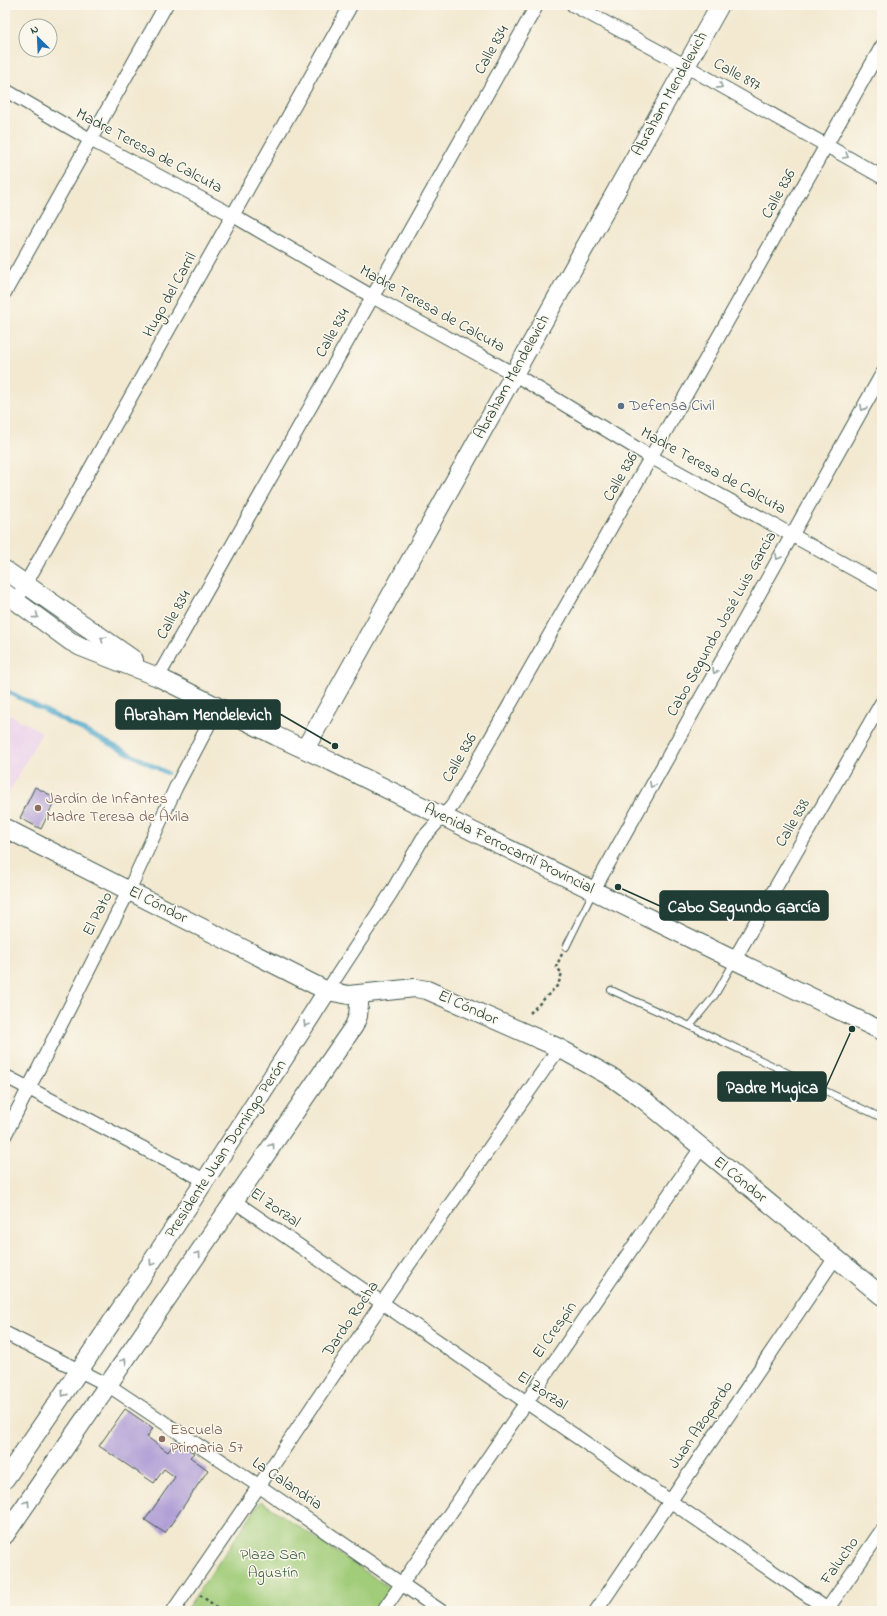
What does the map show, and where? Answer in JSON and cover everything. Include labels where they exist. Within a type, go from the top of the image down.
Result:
[{"type":"main road","name":"Abraham Mendelevich","points":[[305,749],[720,5]]},
{"type":"main road","points":[[5,570],[158,677]]},
{"type":"main road","points":[[11,597],[75,644],[158,677]]},
{"type":"main road","name":"Avenida Ferrocarril Provincial","points":[[158,677],[734,960],[882,1031]]},
{"type":"main road","name":"El Cóndor","points":[[5,828],[327,991],[340,994],[360,994],[415,988],[427,990],[559,1048],[613,1078],[644,1100],[882,1296]]},
{"type":"main road","name":"Presidente Juan Domingo Perón","points":[[5,1479],[80,1372],[206,1182],[327,991]]},
{"type":"main road","name":"Presidente Juan Domingo Perón","points":[[5,1535],[354,1026],[358,1016],[360,994]]},
{"type":"street","points":[[5,292],[166,5]]},
{"type":"street","name":"Hugo del Carril","points":[[11,597],[26,586],[351,5]]},
{"type":"street","name":"Calle 834","points":[[158,677],[537,5]]},
{"type":"street","name":"Calle 897","points":[[573,5],[686,66],[882,177]]},
{"type":"street","name":"Calle 836","points":[[443,816],[452,806],[652,457],[882,46]]},
{"type":"street","name":"Madre Teresa de Calcuta","points":[[5,90],[90,140],[234,216],[373,297],[514,374],[652,457],[882,586]]},
{"type":"street","name":"Cabo Segundo José Luis García","points":[[593,891],[882,374]]},
{"type":"street","name":"Calle 838","points":[[734,960],[882,702]]},
{"type":"street","name":"El Pato","points":[[5,1135],[129,890],[176,788],[218,707]]},
{"type":"street","name":"Presidente Juan Domingo Perón","points":[[327,991],[391,893],[423,838],[443,816]]},
{"type":"street","name":"Dardo Rocha","points":[[173,1611],[260,1486],[382,1303],[559,1048]]},
{"type":"street","points":[[5,1076],[206,1182]]},
{"type":"street","name":"El Crespín","points":[[383,1611],[701,1148]]},
{"type":"street","name":"El Zorzal","points":[[234,1201],[671,1500],[828,1610]]},
{"type":"street","name":"Juan Azopardo","points":[[596,1611],[835,1258]]},
{"type":"street","name":"La Calandria","points":[[5,1333],[108,1385],[260,1486],[441,1611]]},
{"type":"street","name":"Falucho","points":[[828,1610],[882,1530]]},
{"type":"lane","points":[[566,947],[593,891]]},
{"type":"lane","points":[[690,1026],[715,995],[734,960]]},
{"type":"lane","points":[[611,990],[882,1118]]},
{"type":"path","points":[[530,1013],[558,985],[562,973],[556,967],[566,947]]},
{"type":"path","points":[[189,1588],[222,1611]]},
{"type":"shaded area","points":[[5,712],[42,732],[5,800]]},
{"type":"green space","name":"Plaza San Agustín","points":[[261,1501],[390,1588],[375,1611],[185,1611]]},
{"type":"building","name":"Jardín de Infantes Madre Teresa de Ávila","points":[[35,787],[56,798],[41,829],[20,818]]},
{"type":"building","points":[[125,1409],[153,1428],[147,1437],[168,1452],[176,1441],[194,1453],[190,1457],[208,1470],[165,1533],[145,1520],[175,1477],[164,1469],[154,1483],[99,1446]]},
{"type":"waterway","points":[[5,690],[167,773]]},
{"type":"place","name":"Defensa Civil","points":[[621,406]]},
{"type":"place","name":"Abraham Mendelevich","points":[[335,746]]},
{"type":"place","name":"Jardín de Infantes Madre Teresa de Ávila","points":[[38,808]]},
{"type":"place","name":"Cabo Segundo García","points":[[618,887]]},
{"type":"place","name":"Padre Mugica","points":[[852,1029]]},
{"type":"place","name":"Escuela Primaria 57","points":[[162,1439]]}]
